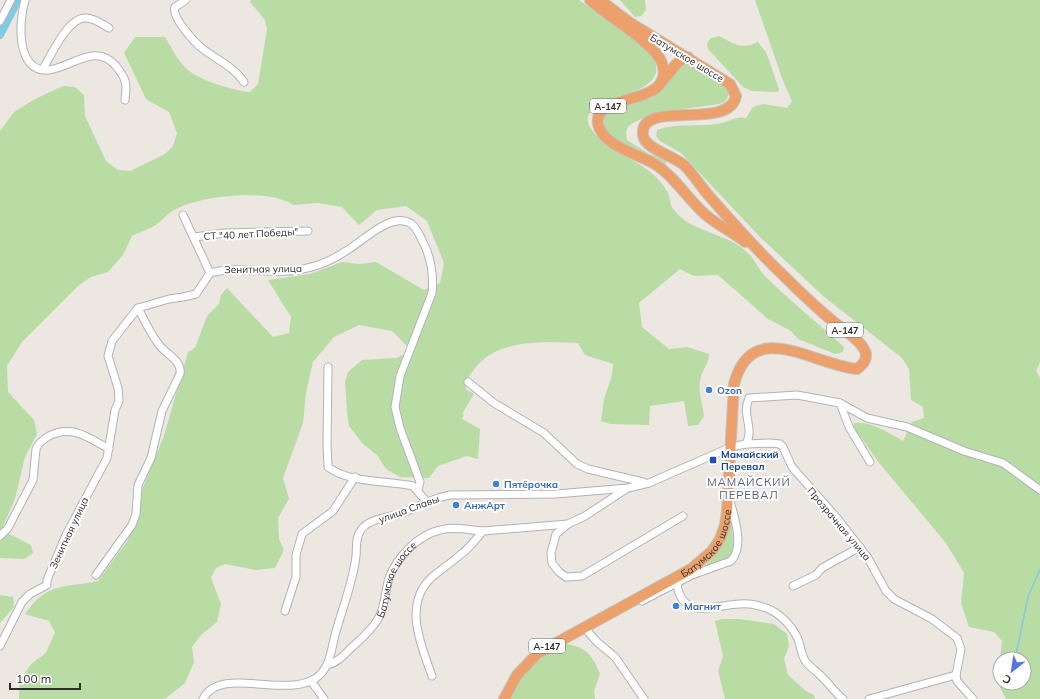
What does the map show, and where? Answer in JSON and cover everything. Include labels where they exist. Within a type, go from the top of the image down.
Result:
[{"type":"highway","name":"Батумское шоссе","points":[[590,0],[604,13],[648,44],[657,54],[663,67],[659,84],[654,90],[648,94],[605,107],[598,117],[600,130],[606,138],[615,144],[662,168],[712,220],[737,235],[777,269]]},
{"type":"highway","name":"Батумское шоссе","points":[[504,699],[517,675],[538,652],[691,569],[712,551],[720,539],[724,525],[728,492],[734,384],[741,364],[751,354],[763,349],[781,348],[846,368],[857,369],[863,365],[866,359],[865,350],[858,341],[813,304],[777,269],[724,212],[685,166],[671,156],[649,146],[643,134],[646,125],[655,118],[668,115],[720,112],[733,105],[736,96],[730,84],[688,57],[634,26],[600,0]]},
{"type":"highway","points":[[659,84],[678,62],[688,57]]},
{"type":"highway","points":[[712,220],[721,220],[724,212]]},
{"type":"street","points":[[0,22],[2,13],[11,0]]},
{"type":"street","points":[[25,0],[20,28],[22,47],[26,58],[32,64],[44,69],[57,68],[90,56],[103,55],[112,61],[126,82],[125,100]]},
{"type":"street","points":[[186,0],[175,7],[175,15],[178,21],[202,49],[225,64],[244,82]]},
{"type":"street","points":[[44,69],[67,28],[80,18],[91,19],[109,28]]},
{"type":"street","name":"Зенитная улица","points":[[183,215],[210,273],[219,270],[241,269],[270,271],[305,269],[325,262],[345,252],[378,228],[394,221],[406,221],[415,227],[432,267],[434,280],[432,293],[400,376],[395,408],[400,428],[420,482],[418,490]]},
{"type":"street","name":"СТ \"40 лет Победы\"","points":[[194,237],[239,232],[308,231]]},
{"type":"street","points":[[96,575],[132,525],[136,514],[138,485],[151,458],[162,411],[180,369],[176,360],[160,346],[153,337],[138,308],[169,299],[183,298],[196,294],[210,273]]},
{"type":"street","name":"Зенитная улица","points":[[0,646],[22,602],[30,594],[46,587],[48,582],[47,580],[66,535],[107,458],[115,410],[119,401],[118,388],[108,356],[112,341],[138,308]]},
{"type":"street","points":[[328,367],[328,467],[355,477],[413,486],[426,501]]},
{"type":"street","points":[[468,382],[494,402],[544,433],[576,464],[632,481],[649,483]]},
{"type":"street","points":[[746,444],[750,436],[747,412],[749,398],[797,394],[840,403],[867,418],[908,427],[964,451],[1003,463],[1040,490]]},
{"type":"street","points":[[840,403],[849,427],[870,462]]},
{"type":"street","points":[[0,536],[8,528],[33,480],[36,449],[42,441],[59,431],[76,432],[109,449]]},
{"type":"street","name":"Прозрачная улица","points":[[731,448],[746,444],[770,442],[780,444],[783,447],[792,467],[860,547],[886,590],[894,599],[932,620],[957,638],[961,650],[956,675]]},
{"type":"street","name":"улица Славы","points":[[203,699],[206,693],[212,689],[232,683],[282,688],[302,686],[324,671],[352,582],[356,542],[360,531],[368,523],[400,514],[426,501],[450,495],[556,494],[628,488],[649,483],[731,448]]},
{"type":"street","points":[[286,611],[296,577],[296,555],[302,534],[333,511],[355,477]]},
{"type":"street","name":"Батумское шоссе","points":[[628,488],[585,516],[568,524],[556,534],[551,553],[552,563],[559,572],[566,577],[582,576],[683,516]]},
{"type":"street","points":[[628,604],[633,605],[677,584],[692,575],[731,561],[736,555],[738,538],[728,492]]},
{"type":"street","name":"Батумское шоссе","points":[[327,665],[335,663],[370,631],[379,618],[390,577],[396,565],[412,546],[430,534],[441,529],[483,530],[568,524]]},
{"type":"street","points":[[432,676],[422,648],[416,624],[416,608],[420,595],[431,578],[462,554],[483,530]]},
{"type":"street","points":[[793,586],[816,575],[822,568],[860,547]]},
{"type":"street","points":[[677,584],[679,596],[683,601],[697,608],[713,608],[739,604],[756,605],[767,608],[780,616],[789,625],[798,639],[806,663],[843,699]]},
{"type":"street","points":[[584,627],[620,662],[644,699]]},
{"type":"street","points":[[869,699],[956,675],[962,688],[973,699]]},
{"type":"street","points":[[311,681],[324,699]]},
{"type":"green space","points":[[251,0],[579,0],[648,50],[656,67],[653,79],[642,88],[596,107],[588,116],[590,127],[596,136],[604,143],[647,169],[655,176],[668,193],[673,208],[681,218],[731,241],[749,254],[765,276],[844,347],[843,352],[835,354],[798,339],[791,331],[768,319],[718,275],[694,276],[680,269],[639,303],[642,327],[669,349],[687,347],[709,354],[708,361],[700,381],[700,394],[704,416],[698,425],[688,426],[684,401],[650,406],[649,425],[610,424],[601,421],[604,399],[612,375],[613,364],[585,355],[578,343],[542,342],[518,345],[495,352],[482,360],[465,382],[466,389],[474,394],[462,414],[464,415],[462,419],[480,429],[478,459],[467,456],[438,466],[429,478],[400,477],[386,469],[377,455],[362,443],[349,426],[345,382],[348,372],[362,360],[396,358],[412,351],[392,331],[359,325],[334,337],[313,362],[306,393],[303,423],[283,478],[289,499],[278,518],[279,539],[284,550],[275,568],[256,570],[225,564],[216,568],[211,578],[221,604],[217,622],[201,635],[192,647],[194,662],[185,683],[165,699],[19,699],[20,680],[31,664],[46,653],[55,632],[49,621],[25,614],[41,596],[49,591],[66,586],[98,581],[128,540],[141,492],[164,436],[188,352],[195,348],[207,316],[219,304],[221,295],[227,288],[273,337],[289,333],[291,317],[268,280],[310,274],[342,262],[359,264],[376,262],[424,290],[440,283],[444,263],[427,221],[406,206],[377,210],[359,225],[342,207],[318,203],[293,205],[282,200],[267,197],[250,195],[232,196],[197,201],[182,206],[169,213],[154,226],[132,236],[123,255],[108,272],[91,277],[78,286],[22,342],[7,366],[8,392],[34,420],[37,434],[25,457],[15,499],[3,526],[5,532],[31,545],[33,553],[24,559],[0,558],[0,131],[14,112],[35,99],[63,86],[75,87],[84,95],[85,116],[106,161],[118,170],[130,171],[165,154],[173,146],[177,133],[169,112],[146,99],[124,53],[135,37],[165,37],[178,59],[189,71],[215,84],[250,92],[258,84],[267,29],[265,20],[250,2]]},
{"type":"green space","points":[[620,0],[645,0],[646,10],[641,16],[635,17]]},
{"type":"green space","points":[[755,0],[1040,0],[1040,362],[1036,371],[1040,378],[1040,699],[1006,699],[1002,691],[1032,691],[1032,651],[1001,651],[1002,641],[994,632],[969,627],[961,603],[964,573],[946,543],[880,464],[854,428],[854,423],[867,424],[880,428],[903,441],[912,422],[924,418],[923,407],[911,400],[909,369],[902,358],[822,295],[760,237],[681,153],[660,141],[656,136],[657,130],[673,126],[706,125],[722,123],[736,118],[746,118],[753,107],[763,104],[787,108],[792,101],[783,81]]},
{"type":"green space","points":[[719,36],[734,44],[742,46],[747,46],[758,42],[766,52],[779,89],[778,92],[752,91],[743,87],[708,49],[707,43],[711,38]]},
{"type":"green space","points":[[687,62],[725,85],[729,94],[725,101],[719,104],[659,114],[637,121],[629,126],[626,131],[627,140],[649,154],[666,160],[666,165],[612,139],[601,127],[605,111],[648,96]]},
{"type":"green space","points":[[731,518],[734,549],[730,558],[702,568],[714,557],[722,546]]},
{"type":"green space","points":[[0,595],[13,597],[14,607],[0,623]]},
{"type":"green space","points":[[722,619],[739,619],[774,624],[787,634],[789,646],[784,659],[788,675],[806,691],[814,695],[815,699],[725,699],[718,671],[723,656],[715,621]]},
{"type":"green space","points":[[560,643],[575,646],[586,651],[597,666],[600,674],[594,691],[595,699],[509,699],[519,680],[529,666]]},
{"type":"waterway","points":[[0,35],[18,0]]},
{"type":"waterway","points":[[1017,651],[1028,597],[1040,569]]},
{"type":"place","name":"Ozon","points":[[709,390]]},
{"type":"place","name":"Мамайский Перевал","points":[[713,460]]},
{"type":"place","name":"Пятёрочка","points":[[496,484]]},
{"type":"place","name":"АнжАрт","points":[[456,505]]},
{"type":"place","name":"Магнит","points":[[676,606]]},
{"type":"district","name":"МАМАЙСКИЙ ПЕРЕВАЛ","points":[[749,488]]}]
